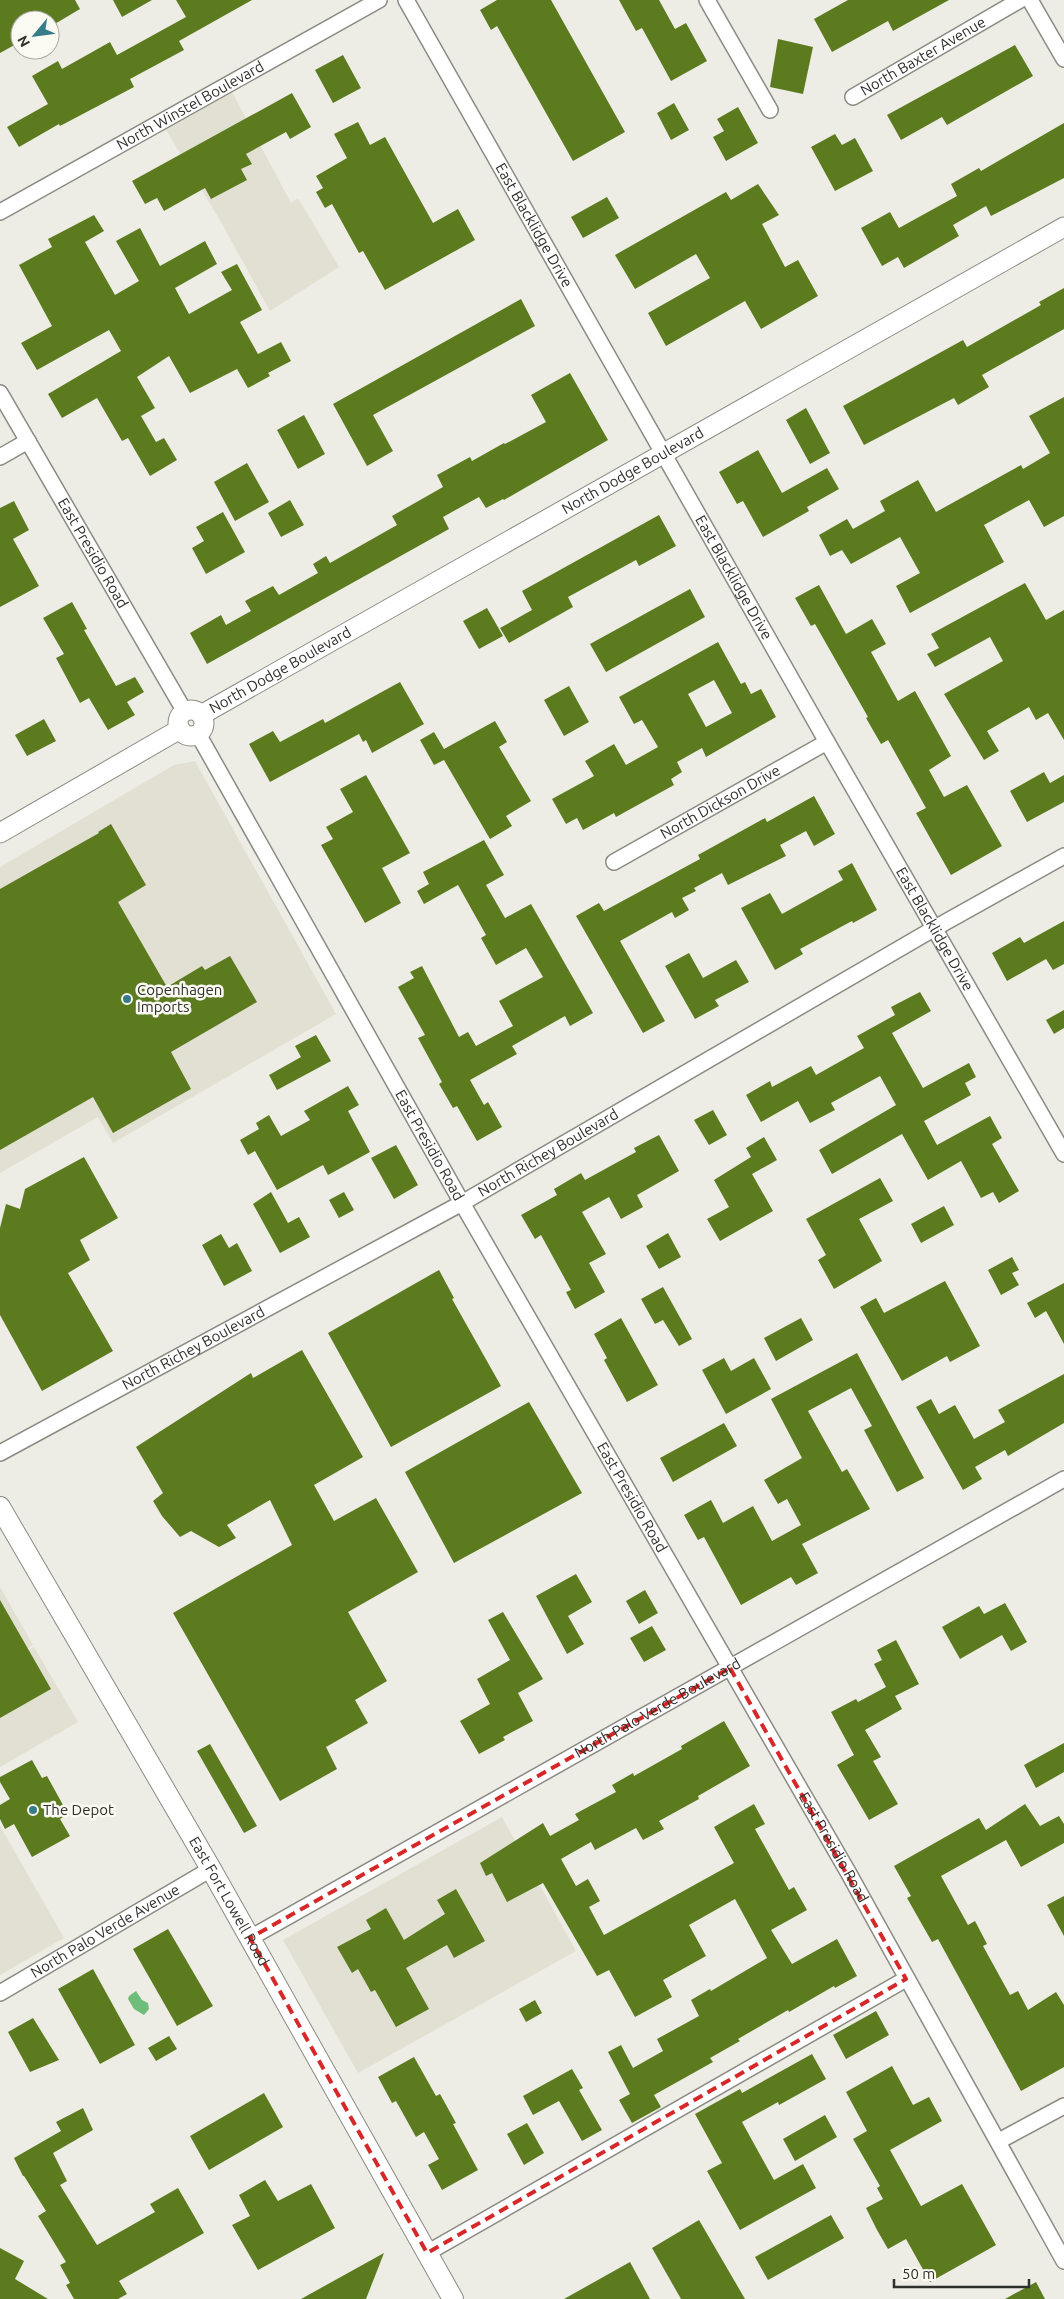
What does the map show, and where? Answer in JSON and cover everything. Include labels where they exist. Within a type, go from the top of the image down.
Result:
[{"type":"main road","name":"East Fort Lowell Road","points":[[0,1507],[211,1868],[453,2299]]},
{"type":"street","name":"North Winstel Boulevard","points":[[0,212],[379,0]]},
{"type":"street","name":"East Blacklidge Drive","points":[[406,0],[827,742],[1064,1154]]},
{"type":"street","points":[[707,0],[770,110]]},
{"type":"street","name":"North Baxter Avenue","points":[[853,97],[1020,0]]},
{"type":"street","points":[[1030,0],[1064,59]]},
{"type":"street","name":"North Dodge Boulevard","points":[[0,833],[1064,227]]},
{"type":"street","name":"East Presidio Road","points":[[0,393],[191,723],[462,1202],[848,1872],[1064,2261]]},
{"type":"street","points":[[0,457],[28,441]]},
{"type":"street","name":"North Dickson Drive","points":[[614,862],[827,742]]},
{"type":"street","name":"North Richey Boulevard","points":[[0,1453],[462,1202],[935,928],[1064,856]]},
{"type":"street","name":"North Palo Verde Boulevard","points":[[250,1938],[1064,1479]]},
{"type":"street","name":"North Palo Verde Avenue","points":[[0,1993],[211,1868]]},
{"type":"street","points":[[427,2253],[906,1979]]},
{"type":"street","points":[[999,2142],[1064,2106]]},
{"type":"highlighted area","points":[[730,1668],[906,1979],[427,2253],[250,1938]]},
{"type":"shaded area","points":[[232,92],[291,203],[298,198],[339,267],[270,311],[221,222],[165,128]]},
{"type":"shaded area","points":[[195,761],[336,1014],[113,1143],[98,1117],[0,1173],[0,867],[174,765]]},
{"type":"shaded area","points":[[0,1587],[33,1645],[0,1665]]},
{"type":"shaded area","points":[[34,1647],[78,1722],[0,1767],[0,1667]]},
{"type":"shaded area","points":[[502,1817],[576,1951],[358,2073],[283,1940]]},
{"type":"shaded area","points":[[0,1826],[64,1938],[0,1975]]},
{"type":"shaded area","points":[[136,1991],[142,2000],[148,2003],[149,2009],[144,2015],[134,2009],[128,1999]]},
{"type":"building","points":[[0,0],[75,0],[80,9],[60,21],[60,10],[10,10],[10,48],[0,53]]},
{"type":"building","points":[[113,0],[152,0],[122,17]]},
{"type":"building","points":[[176,0],[252,0],[179,41],[184,50],[130,79],[134,87],[60,126],[59,124],[19,147],[7,127],[48,104],[32,76],[58,61],[62,69],[110,42],[117,55],[186,17]]},
{"type":"building","points":[[497,0],[551,0],[625,132],[573,161],[497,26],[491,30],[480,10]]},
{"type":"building","points":[[619,0],[659,0],[675,29],[686,23],[707,61],[671,81],[642,28],[636,31]]},
{"type":"building","points":[[848,0],[949,0],[893,31],[888,21],[832,52],[814,19]]},
{"type":"building","points":[[778,39],[813,47],[803,94],[770,87]]},
{"type":"building","points":[[1015,45],[1033,76],[947,125],[942,117],[901,140],[887,115]]},
{"type":"building","points":[[343,55],[361,88],[333,103],[315,70]]},
{"type":"building","points":[[292,93],[311,127],[290,139],[286,132],[246,154],[252,164],[241,169],[247,180],[211,199],[205,188],[164,211],[157,198],[145,204],[132,181]]},
{"type":"building","points":[[674,103],[689,130],[671,140],[657,113]]},
{"type":"building","points":[[738,107],[758,143],[726,161],[713,137],[724,131],[717,119]]},
{"type":"building","points":[[358,122],[370,145],[385,137],[433,223],[458,209],[475,240],[385,290],[363,251],[359,253],[332,204],[325,208],[316,192],[323,188],[316,176],[347,158],[334,134]]},
{"type":"building","points":[[1064,123],[1064,178],[991,216],[986,206],[953,225],[959,236],[904,268],[898,257],[882,266],[861,228],[890,212],[899,228],[957,196],[951,184],[979,168],[981,171]]},
{"type":"building","points":[[835,134],[842,145],[855,138],[873,171],[835,191],[811,147]]},
{"type":"building","points":[[758,184],[779,215],[762,224],[785,267],[798,260],[818,296],[761,329],[745,301],[666,346],[648,313],[710,278],[696,254],[635,289],[615,255],[726,192],[731,200]]},
{"type":"building","points":[[607,197],[619,218],[583,238],[571,217]]},
{"type":"building","points":[[94,215],[104,231],[85,242],[115,295],[139,281],[116,241],[140,228],[160,266],[205,241],[217,264],[175,288],[189,314],[232,290],[221,272],[237,264],[262,310],[240,322],[258,354],[281,342],[291,361],[268,373],[270,376],[248,388],[237,369],[190,393],[169,356],[137,377],[155,408],[141,416],[156,442],[164,438],[177,460],[150,476],[128,438],[122,441],[97,398],[62,418],[48,394],[121,351],[109,330],[37,370],[21,343],[52,326],[19,265],[52,247],[48,239]]},
{"type":"building","points":[[1064,288],[1064,329],[982,375],[989,387],[958,405],[954,398],[864,445],[843,406],[963,340],[967,347],[1041,305],[1039,302]]},
{"type":"building","points":[[521,299],[535,326],[373,415],[393,451],[367,466],[333,404]]},
{"type":"building","points":[[570,373],[608,440],[504,500],[486,508],[479,497],[443,517],[449,529],[207,664],[190,633],[221,615],[226,625],[251,611],[245,601],[273,586],[279,595],[318,573],[313,564],[326,556],[330,563],[397,525],[392,516],[443,487],[437,475],[470,457],[472,461],[546,422],[531,395]]},
{"type":"building","points":[[1064,397],[1064,516],[1044,527],[1029,500],[984,525],[1004,562],[910,613],[896,586],[920,573],[900,537],[851,564],[842,550],[830,556],[819,535],[847,519],[853,529],[885,511],[880,501],[918,480],[936,512],[1021,465],[1023,469],[1050,453],[1029,416]]},
{"type":"building","points":[[806,408],[830,453],[810,464],[786,420]]},
{"type":"building","points":[[304,415],[325,454],[298,469],[277,430]]},
{"type":"building","points":[[758,450],[782,493],[827,468],[839,489],[807,507],[809,511],[763,537],[743,501],[737,504],[719,472]]},
{"type":"building","points":[[247,463],[269,502],[235,521],[214,482]]},
{"type":"building","points":[[290,500],[304,525],[281,537],[268,513]]},
{"type":"building","points":[[14,501],[29,530],[13,539],[39,586],[0,607],[0,508]]},
{"type":"building","points":[[223,512],[245,552],[206,574],[192,548],[204,541],[196,527]]},
{"type":"building","points":[[659,515],[676,546],[639,566],[636,560],[568,597],[573,607],[509,643],[500,628],[532,610],[522,591]]},
{"type":"building","points":[[1025,583],[1046,620],[1064,610],[1064,740],[1048,713],[1036,720],[1029,707],[987,731],[999,751],[984,760],[944,694],[1003,661],[990,637],[935,667],[927,654],[939,648],[931,634]]},
{"type":"building","points":[[819,585],[846,634],[872,619],[886,644],[871,652],[898,701],[915,691],[951,756],[929,770],[944,797],[967,785],[1002,846],[951,875],[916,813],[926,808],[888,740],[881,744],[866,718],[868,717],[815,624],[811,626],[795,598]]},
{"type":"building","points":[[690,589],[705,617],[606,672],[590,644]]},
{"type":"building","points":[[72,602],[87,629],[84,630],[116,686],[135,677],[144,692],[127,702],[135,715],[108,730],[89,698],[80,703],[56,658],[64,654],[43,618]]},
{"type":"building","points":[[487,608],[503,636],[479,649],[463,621]]},
{"type":"building","points":[[718,642],[741,684],[745,682],[751,694],[761,689],[776,717],[706,757],[702,748],[677,762],[682,772],[671,779],[674,785],[616,817],[614,813],[583,830],[577,818],[566,824],[552,799],[594,776],[585,761],[614,744],[626,765],[658,747],[642,720],[634,724],[619,697]],"holes":[[[714,680],[732,713],[706,727],[688,694]]]},
{"type":"building","points":[[400,682],[424,724],[372,753],[366,740],[363,742],[359,734],[270,782],[249,744],[273,731],[280,742],[323,719],[325,723]]},
{"type":"building","points":[[569,686],[589,722],[564,736],[544,700]]},
{"type":"building","points":[[44,719],[56,741],[27,756],[15,735]]},
{"type":"building","points":[[495,721],[507,742],[499,747],[531,801],[506,816],[512,826],[490,839],[444,760],[434,765],[420,740],[434,732],[444,749]]},
{"type":"building","points":[[1044,772],[1050,783],[1064,775],[1064,802],[1027,822],[1010,791]]},
{"type":"building","points":[[366,775],[410,853],[382,868],[401,903],[365,923],[321,845],[333,839],[326,827],[353,812],[340,789]]},
{"type":"building","points":[[814,796],[835,834],[814,846],[806,831],[780,845],[786,856],[728,885],[722,873],[694,888],[696,891],[682,898],[689,910],[675,918],[672,912],[620,941],[665,1021],[643,1033],[576,916],[599,903],[604,911],[700,859],[698,855],[765,818],[767,822]]},
{"type":"building","name":"Copenhagen Imports","points":[[111,824],[146,885],[118,902],[167,987],[202,966],[205,970],[230,956],[257,1002],[171,1052],[191,1089],[113,1133],[93,1097],[0,1150],[0,889],[99,833]]},
{"type":"building","points":[[484,840],[504,875],[486,885],[505,918],[531,904],[593,1013],[570,1026],[565,1016],[512,1046],[517,1054],[470,1080],[484,1105],[488,1102],[502,1127],[477,1141],[457,1106],[453,1108],[439,1084],[442,1082],[418,1038],[425,1035],[398,987],[414,978],[410,972],[422,966],[459,1037],[468,1032],[476,1046],[513,1026],[499,1001],[543,977],[526,948],[496,965],[481,938],[486,935],[458,885],[424,904],[417,891],[429,884],[423,872]]},
{"type":"building","points":[[852,863],[877,910],[800,949],[803,954],[775,970],[741,908],[770,893],[782,914],[843,880],[838,871]]},
{"type":"building","points":[[1064,921],[1064,964],[1053,970],[1046,959],[1007,981],[992,953],[1020,937],[1024,943]]},
{"type":"building","points":[[689,953],[703,978],[736,960],[749,982],[715,1000],[719,1006],[695,1019],[665,966]]},
{"type":"building","points":[[920,992],[931,1011],[892,1033],[923,1088],[969,1063],[976,1077],[965,1083],[971,1095],[924,1121],[937,1145],[990,1116],[1002,1138],[992,1144],[1019,1191],[999,1203],[993,1192],[981,1198],[961,1161],[928,1180],[902,1134],[832,1174],[819,1150],[896,1105],[880,1076],[831,1103],[835,1110],[810,1123],[798,1101],[761,1122],[746,1095],[770,1081],[772,1087],[811,1066],[816,1075],[864,1048],[857,1036],[895,1015],[891,1007]]},
{"type":"building","points":[[1064,1010],[1064,1028],[1054,1034],[1046,1020]]},
{"type":"building","points":[[316,1035],[331,1061],[277,1090],[269,1075],[301,1057],[295,1046]]},
{"type":"building","points":[[348,1086],[359,1105],[348,1111],[370,1152],[328,1175],[323,1165],[277,1190],[255,1151],[248,1155],[240,1140],[259,1129],[256,1123],[269,1115],[281,1136],[310,1120],[304,1111]]},
{"type":"building","points":[[713,1110],[727,1135],[709,1145],[694,1120]]},
{"type":"building","points":[[659,1135],[679,1171],[637,1195],[643,1207],[621,1219],[609,1197],[582,1212],[606,1254],[589,1263],[605,1292],[575,1309],[566,1292],[571,1290],[541,1235],[535,1239],[521,1215],[557,1195],[554,1189],[581,1173],[585,1180],[636,1152],[634,1148]]},
{"type":"building","points":[[764,1137],[777,1160],[752,1174],[773,1211],[720,1241],[707,1219],[729,1207],[714,1180],[751,1157],[746,1148]]},
{"type":"building","points":[[396,1145],[418,1185],[394,1199],[371,1158]]},
{"type":"building","points":[[84,1157],[118,1218],[80,1240],[90,1260],[68,1273],[113,1351],[42,1391],[0,1315],[0,1228],[6,1204],[20,1209],[25,1189]]},
{"type":"building","points":[[880,1178],[893,1201],[859,1219],[882,1261],[834,1289],[818,1260],[826,1255],[806,1219]]},
{"type":"building","points":[[271,1192],[288,1223],[299,1217],[310,1237],[280,1253],[253,1204]]},
{"type":"building","points":[[344,1192],[354,1210],[339,1218],[329,1200]]},
{"type":"building","points":[[944,1206],[954,1225],[921,1243],[911,1224]]},
{"type":"building","points":[[668,1233],[681,1257],[659,1269],[646,1246]]},
{"type":"building","points":[[221,1234],[229,1248],[237,1243],[252,1271],[224,1286],[202,1245]]},
{"type":"building","points":[[1012,1257],[1019,1270],[1012,1273],[1019,1285],[1001,1295],[988,1270]]},
{"type":"building","points":[[439,1270],[454,1298],[452,1299],[501,1386],[391,1447],[328,1333]]},
{"type":"building","points":[[945,1281],[980,1346],[950,1362],[947,1356],[902,1381],[860,1307],[876,1298],[884,1313]]},
{"type":"building","points":[[1064,1283],[1064,1344],[1046,1311],[1035,1318],[1027,1303]]},
{"type":"building","points":[[663,1287],[692,1339],[679,1346],[663,1320],[655,1324],[641,1299]]},
{"type":"building","points":[[621,1318],[658,1385],[627,1402],[604,1360],[607,1358],[594,1334]]},
{"type":"building","points":[[801,1318],[813,1340],[776,1361],[764,1338]]},
{"type":"building","points":[[302,1350],[363,1457],[314,1485],[334,1521],[376,1498],[418,1572],[348,1612],[387,1681],[355,1700],[368,1723],[326,1747],[337,1769],[280,1801],[173,1613],[292,1545],[270,1500],[227,1525],[236,1538],[219,1547],[191,1531],[180,1537],[162,1516],[153,1501],[163,1493],[136,1447],[251,1373],[253,1378]]},
{"type":"building","points":[[857,1353],[924,1478],[897,1492],[864,1430],[872,1426],[851,1388],[808,1411],[842,1472],[847,1469],[870,1509],[802,1544],[818,1573],[796,1585],[791,1577],[741,1605],[704,1537],[698,1540],[684,1515],[711,1500],[723,1523],[753,1506],[772,1541],[801,1525],[787,1499],[778,1504],[764,1480],[802,1458],[771,1399]]},
{"type":"building","points":[[724,1358],[731,1371],[754,1358],[771,1389],[726,1414],[702,1370]]},
{"type":"building","points":[[1064,1374],[1064,1423],[1008,1456],[1005,1450],[975,1467],[982,1479],[963,1490],[916,1407],[931,1399],[939,1414],[955,1405],[974,1439],[1005,1422],[998,1410]]},
{"type":"building","points":[[529,1402],[582,1493],[454,1563],[405,1472]]},
{"type":"building","points":[[724,1423],[737,1446],[673,1482],[660,1458]]},
{"type":"building","points":[[576,1574],[592,1602],[568,1616],[584,1644],[567,1654],[536,1596]]},
{"type":"building","points":[[645,1590],[658,1613],[639,1624],[626,1601]]},
{"type":"building","points":[[0,1600],[51,1689],[0,1718]]},
{"type":"building","points":[[1005,1603],[1027,1642],[1011,1651],[1002,1635],[960,1659],[942,1627],[979,1606],[984,1614]]},
{"type":"building","points":[[503,1612],[543,1679],[518,1693],[533,1721],[503,1737],[505,1740],[479,1754],[460,1721],[490,1704],[477,1679],[510,1660],[488,1620]]},
{"type":"building","points":[[652,1626],[666,1650],[644,1662],[630,1638]]},
{"type":"building","points":[[896,1640],[919,1684],[895,1696],[902,1709],[865,1730],[881,1757],[873,1761],[898,1804],[869,1820],[837,1765],[854,1755],[831,1712],[856,1699],[858,1702],[886,1687],[874,1664],[882,1660],[877,1650]]},
{"type":"building","points":[[724,1721],[750,1766],[698,1796],[699,1799],[659,1821],[664,1829],[643,1840],[636,1828],[595,1850],[591,1842],[561,1859],[576,1886],[588,1879],[600,1901],[589,1907],[604,1935],[734,1863],[714,1827],[754,1804],[765,1824],[755,1829],[789,1890],[794,1887],[807,1910],[771,1930],[792,1964],[837,1939],[857,1976],[835,1988],[834,1986],[789,2012],[788,2010],[738,2039],[740,2041],[710,2058],[713,2062],[654,2095],[661,2107],[632,2123],[619,2100],[630,2094],[608,2052],[621,2045],[633,2068],[663,2051],[657,2039],[699,2016],[691,2000],[710,1989],[711,1991],[767,1958],[735,1899],[689,1925],[706,1956],[663,1980],[672,1997],[635,2017],[609,1970],[597,1976],[543,1883],[507,1902],[492,1873],[486,1876],[480,1863],[543,1823],[550,1836],[579,1820],[575,1814],[616,1792],[612,1785],[633,1773],[634,1776],[682,1749],[681,1746]]},
{"type":"building","points":[[1064,1743],[1064,1772],[1036,1788],[1024,1765]]},
{"type":"building","points":[[210,1744],[257,1826],[244,1833],[197,1751]]},
{"type":"building","name":"The Depot","points":[[32,1760],[42,1778],[47,1776],[68,1814],[60,1819],[70,1836],[32,1857],[14,1824],[5,1829],[0,1819],[0,1805],[10,1799],[0,1782],[0,1777]]},
{"type":"building","points":[[1025,1804],[1040,1826],[1059,1816],[1064,1824],[1064,1843],[1021,1867],[1006,1840],[941,1876],[968,1925],[975,1921],[987,1944],[983,1946],[1010,1995],[1018,1991],[1028,2010],[1056,1992],[1064,2005],[1064,2067],[1021,2091],[938,1939],[932,1942],[907,1898],[911,1896],[894,1866],[979,1818],[986,1830]]},
{"type":"building","points":[[456,1889],[485,1941],[454,1958],[447,1945],[406,1968],[429,2009],[396,2027],[375,1990],[371,1992],[358,1969],[352,1973],[337,1947],[371,1929],[366,1920],[386,1908],[404,1940],[445,1914],[437,1900]]},
{"type":"building","points":[[1064,1896],[1064,1936],[1047,1905]]},
{"type":"building","points":[[168,1929],[213,2006],[177,2026],[133,1949]]},
{"type":"building","points":[[93,1969],[135,2045],[100,2064],[58,1989]]},
{"type":"building","points":[[535,2000],[542,2013],[526,2022],[519,2009]]},
{"type":"building","points":[[876,2011],[889,2035],[846,2059],[833,2035]]},
{"type":"building","points":[[33,2018],[59,2060],[30,2072],[8,2032]]},
{"type":"building","points":[[169,2036],[177,2049],[156,2061],[148,2048]]},
{"type":"building","points":[[812,2054],[826,2079],[779,2105],[778,2102],[742,2122],[774,2180],[803,2164],[816,2188],[740,2230],[707,2171],[722,2163],[695,2114],[740,2089],[742,2093]]},
{"type":"building","points":[[414,2057],[436,2096],[440,2094],[456,2123],[453,2124],[478,2170],[442,2190],[428,2165],[439,2159],[424,2132],[416,2137],[396,2101],[392,2103],[378,2077]]},
{"type":"building","points":[[892,2066],[913,2105],[929,2097],[942,2121],[890,2150],[921,2206],[962,2184],[996,2245],[930,2282],[906,2239],[888,2249],[877,2230],[866,2208],[883,2199],[877,2188],[880,2186],[853,2139],[867,2131],[846,2092]]},
{"type":"building","points":[[572,2069],[583,2088],[579,2090],[602,2130],[582,2141],[559,2101],[533,2115],[523,2096]]},
{"type":"building","points":[[264,2093],[283,2127],[209,2170],[190,2136]]},
{"type":"building","points":[[83,2108],[93,2130],[53,2153],[67,2181],[60,2185],[97,2245],[155,2212],[150,2204],[178,2188],[204,2233],[119,2281],[127,2294],[118,2299],[74,2299],[66,2285],[70,2283],[60,2265],[66,2262],[38,2216],[46,2211],[23,2176],[14,2158],[61,2131],[56,2122]]},
{"type":"building","points":[[825,2115],[837,2137],[795,2161],[783,2139]]},
{"type":"building","points":[[527,2123],[544,2153],[524,2165],[507,2134]]},
{"type":"building","points":[[265,2180],[278,2201],[311,2184],[335,2228],[258,2270],[232,2225],[250,2216],[239,2195]]},
{"type":"building","points":[[831,2215],[844,2238],[768,2280],[755,2257]]},
{"type":"building","points":[[699,2220],[745,2299],[681,2299],[652,2248]]},
{"type":"building","points":[[0,2248],[24,2261],[15,2279],[48,2299],[0,2299]]},
{"type":"building","points":[[384,2253],[366,2299],[301,2299]]},
{"type":"building","points":[[630,2262],[650,2299],[564,2299]]},
{"type":"building","points":[[1036,2282],[1045,2299],[1005,2299]]},
{"type":"place","name":"Copenhagen Imports","points":[[127,999]]},
{"type":"place","name":"The Depot","points":[[33,1810]]}]
